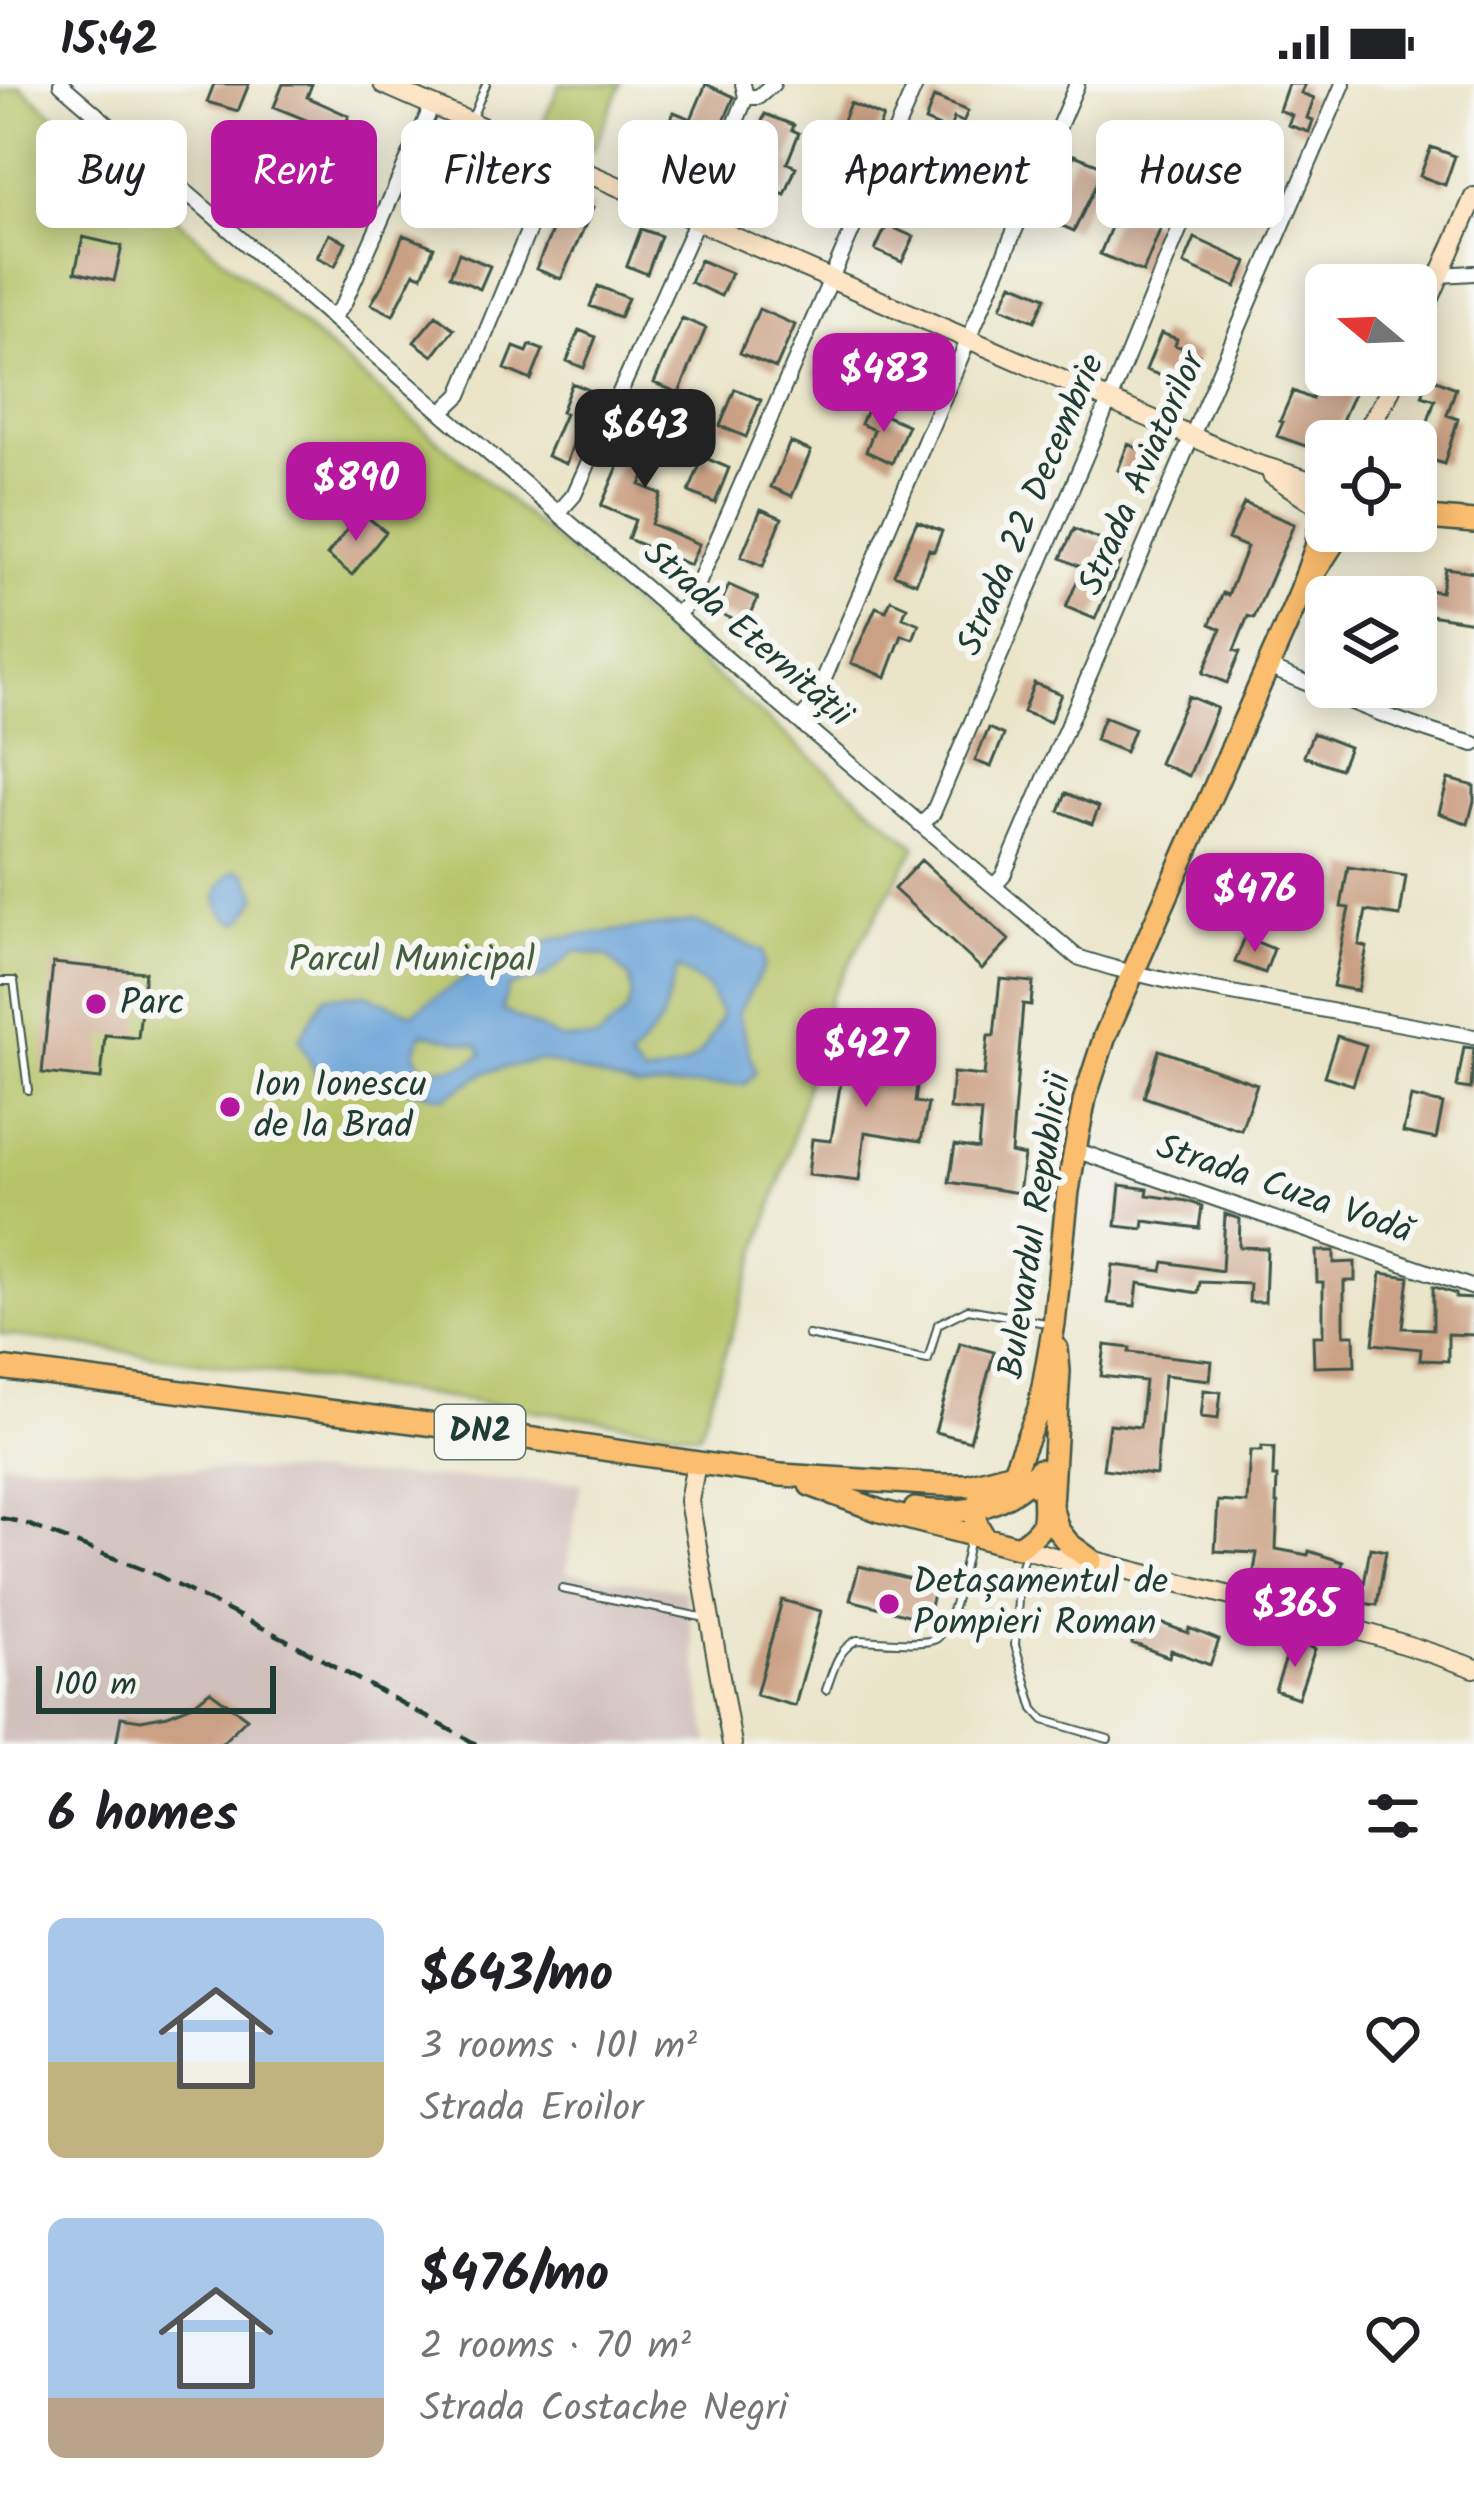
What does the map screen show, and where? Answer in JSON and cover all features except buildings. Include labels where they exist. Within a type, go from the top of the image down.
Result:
[{"type":"main road","points":[[1437,516],[1474,521]]},
{"type":"main road","name":"Bulevardul Republicii","points":[[1022,1476],[1054,1324],[1067,1192],[1085,1098],[1105,1036],[1314,552]]},
{"type":"main road","name":"Bulevardul Republicii","points":[[1299,596],[1327,552]]},
{"type":"main road","points":[[1022,1548],[1048,1513],[1060,1371],[1054,1324]]},
{"type":"main road","name":"DN2","points":[[0,1368],[781,1475],[955,1485],[1022,1476]]},
{"type":"main road","name":"Bulevardul Republicii","points":[[1022,1476],[1048,1454],[1057,1426]]},
{"type":"main road","name":"DN2","points":[[781,1475],[880,1510],[1022,1548]]},
{"type":"main road","points":[[978,1536],[975,1509],[982,1494],[1022,1476],[1043,1491],[1058,1530],[1091,1561]]},
{"type":"main road","name":"DN2","points":[[850,1498],[931,1511],[975,1509]]},
{"type":"street","name":"Strada Eternității","points":[[62,84],[1077,957],[1133,974],[1474,1037]]},
{"type":"street","points":[[383,84],[466,120]]},
{"type":"street","points":[[734,120],[745,91],[758,97],[773,84]]},
{"type":"street","points":[[677,614],[691,600],[916,84]]},
{"type":"street","points":[[799,721],[812,707],[1077,84]]},
{"type":"street","name":"Strada Aviatorilor","points":[[994,886],[1003,876],[1343,84]]},
{"type":"street","points":[[332,317],[344,303],[432,106]]},
{"type":"street","points":[[1437,281],[1474,196]]},
{"type":"street","points":[[442,412],[460,394],[529,228]]},
{"type":"street","points":[[558,513],[574,495],[693,228]]},
{"type":"street","points":[[715,228],[1252,463],[1305,479]]},
{"type":"street","name":"Strada 22 Decembrie","points":[[921,825],[933,813],[1180,228]]},
{"type":"street","points":[[1440,274],[1474,273]]},
{"type":"street","points":[[1373,420],[1387,397]]},
{"type":"street","points":[[1381,420],[1387,397]]},
{"type":"street","points":[[1252,463],[1305,501]]},
{"type":"street","points":[[1268,668],[1406,723],[1474,744]]},
{"type":"street","name":"Strada Cuza Vodă","points":[[1075,1150],[1474,1288]]},
{"type":"street","points":[[696,1463],[689,1501],[733,1744]]},
{"type":"street","points":[[1022,1548],[1072,1562],[1091,1561],[1414,1647],[1474,1668]]},
{"type":"lane","points":[[472,120],[486,84]]},
{"type":"lane","points":[[0,981],[14,981],[28,1090]]},
{"type":"lane","points":[[808,1335],[928,1360],[938,1324],[968,1309],[1054,1324]]},
{"type":"lane","points":[[826,1690],[840,1652],[857,1640],[929,1641],[943,1632],[978,1536]]},
{"type":"lane","points":[[1022,1548],[1015,1645],[1034,1709],[1044,1720],[1108,1739]]},
{"type":"lane","points":[[562,1589],[710,1618]]},
{"type":"shaded area","points":[[0,1462],[581,1483],[566,1572],[685,1590],[709,1744],[0,1744]]},
{"type":"green space","points":[[560,84],[621,84],[594,148],[594,120],[544,120]]},
{"type":"green space","name":"Parcul Municipal","points":[[20,86],[60,120],[36,120],[36,228],[187,228],[916,846],[830,997],[787,1160],[699,1434],[0,1334],[0,92]]},
{"type":"water","points":[[236,870],[246,873],[258,896],[237,923],[222,912],[217,897],[222,882]]},
{"type":"water","points":[[694,922],[763,951],[764,967],[738,1013],[756,1072],[746,1084],[638,1088],[540,1060],[486,1072],[444,1098],[395,1085],[321,1084],[299,1039],[325,996],[366,994],[412,1013],[469,975],[513,962],[554,938]],"holes":[[[576,951],[608,957],[630,979],[632,995],[626,1013],[597,1039],[561,1039],[502,1010],[508,987],[543,978]],[[677,968],[708,988],[722,1015],[694,1059],[644,1076],[630,1061],[661,1022]],[[423,1033],[478,1045],[482,1054],[461,1066],[437,1068],[420,1065],[415,1051]]]},
{"type":"railway","points":[[0,1518],[22,1522],[157,1575],[476,1744]]},
{"type":"place","name":"Parc","points":[[96,1004]]},
{"type":"place","name":"Ion Ionescu de la Brad","points":[[230,1107]]},
{"type":"place","name":"Detașamentul de Pompieri Roman","points":[[889,1604]]}]
